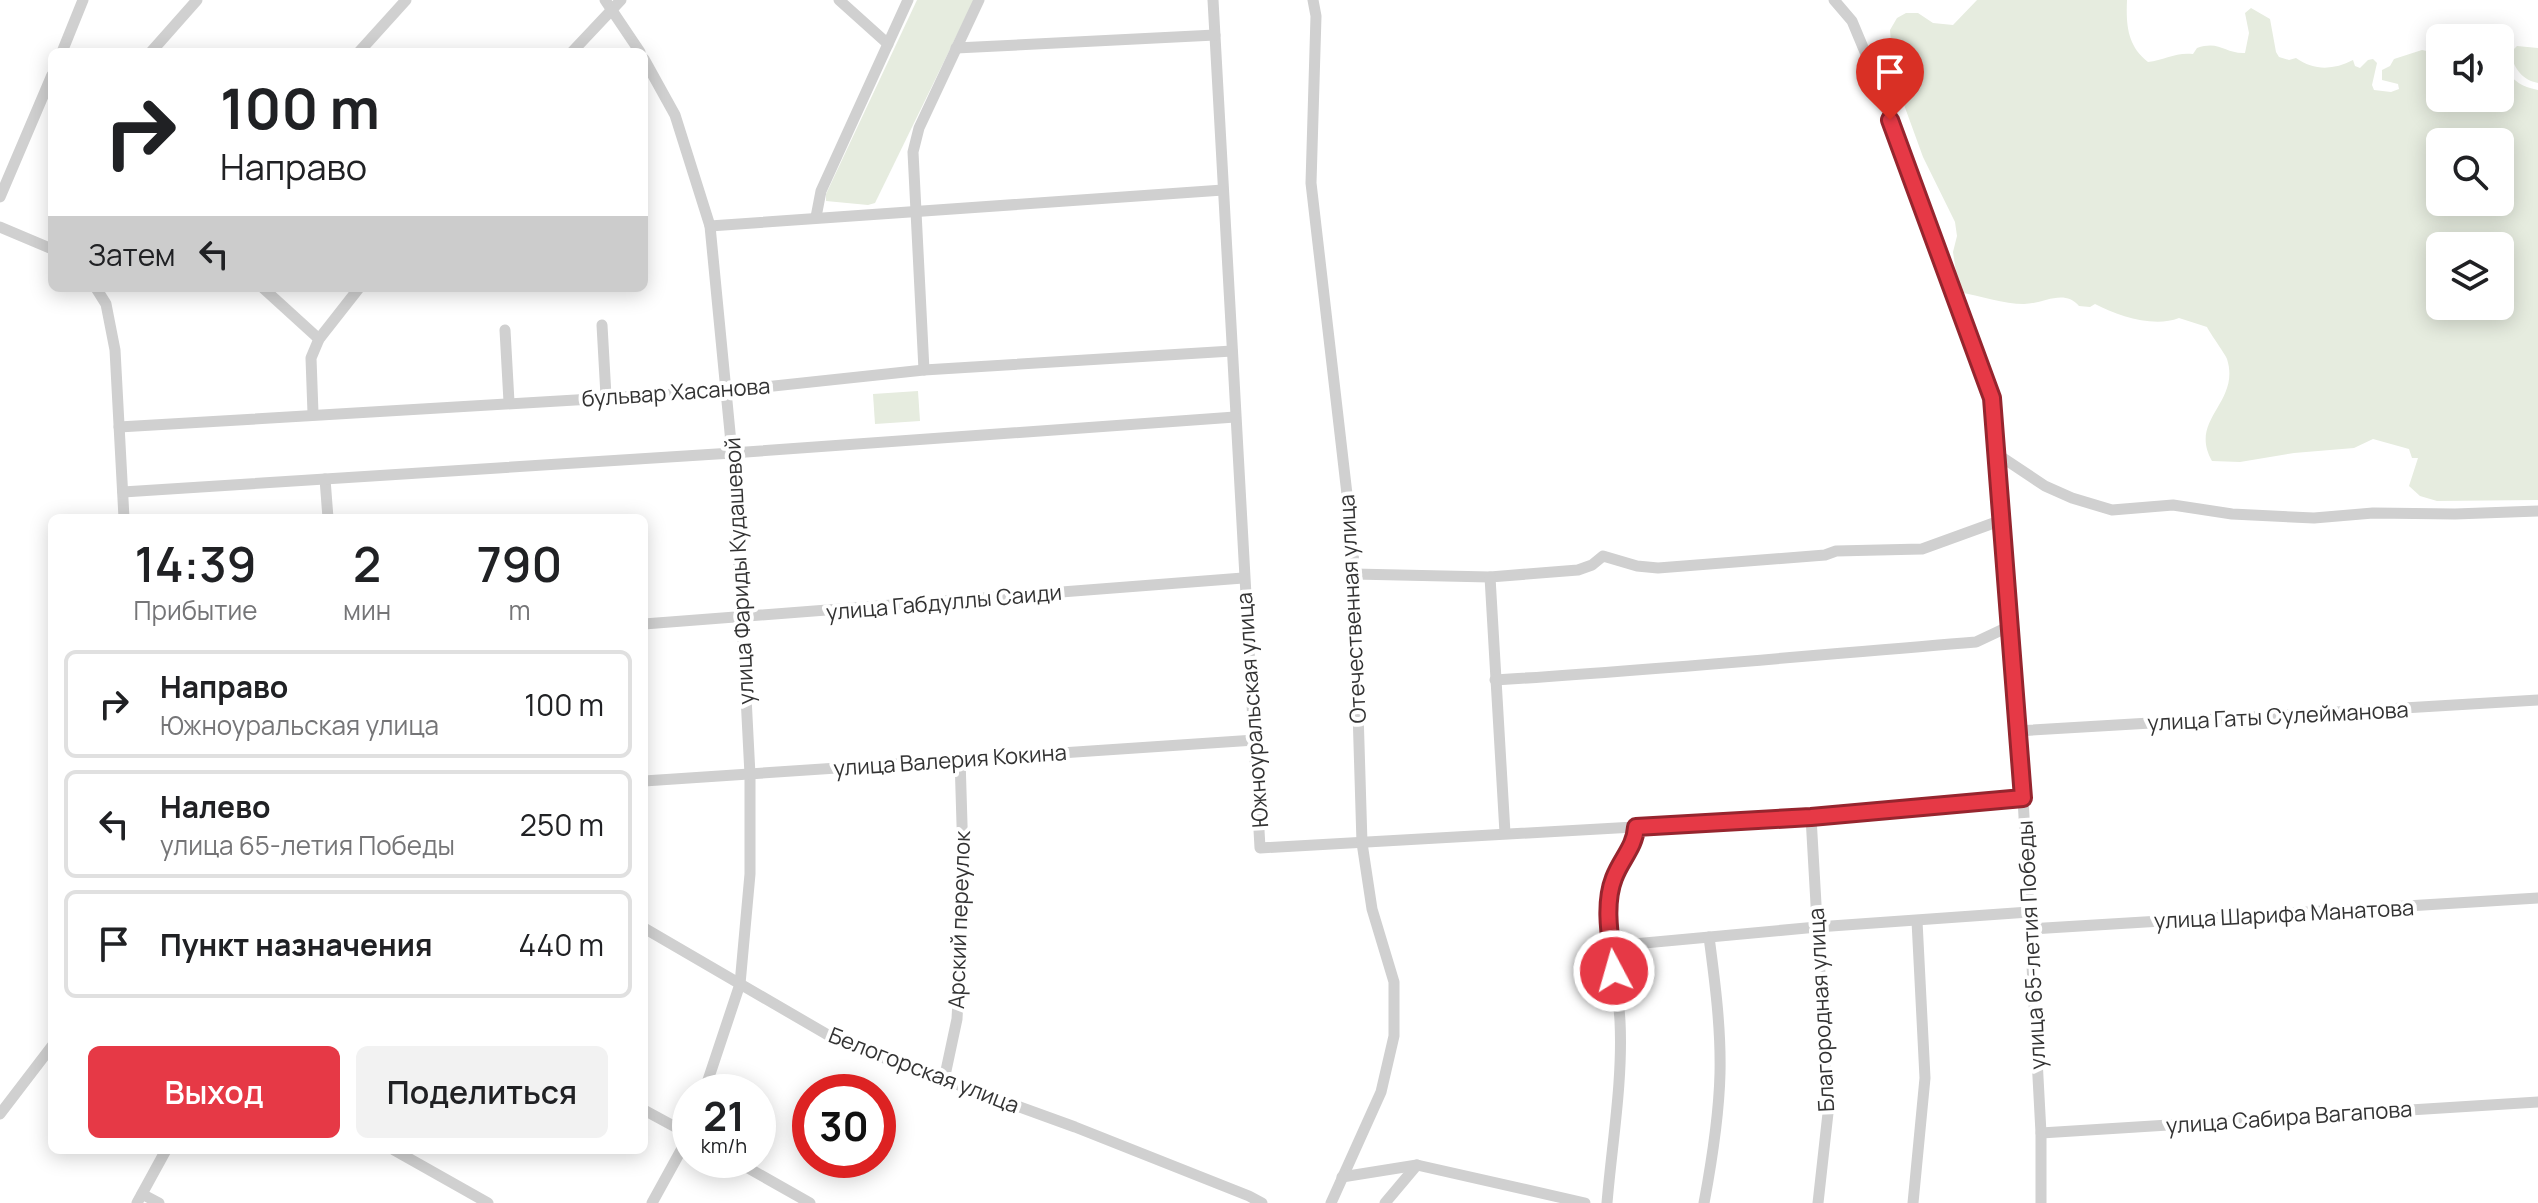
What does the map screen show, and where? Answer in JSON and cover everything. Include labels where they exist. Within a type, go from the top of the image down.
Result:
[{"type":"street","points":[[64,48],[83,0]]},
{"type":"street","points":[[155,48],[197,0]]},
{"type":"street","points":[[363,48],[406,0]]},
{"type":"street","points":[[839,0],[888,44]]},
{"type":"street","points":[[816,217],[821,191],[908,0]]},
{"type":"street","points":[[924,370],[913,152],[979,0]]},
{"type":"street","name":"Южноуральская улица","points":[[1213,0],[1260,848],[1811,817],[2023,798]]},
{"type":"street","name":"Отечественная улица","points":[[1313,0],[1316,16],[1311,183],[1353,546],[1362,843],[1372,909],[1394,982],[1394,1036],[1381,1092],[1331,1203]]},
{"type":"street","name":"улица 65-летия Победы","points":[[1834,0],[1852,21],[1870,64],[1992,398],[2023,798],[2041,1133],[2041,1203]]},
{"type":"street","points":[[575,48],[613,3],[638,48]]},
{"type":"street","points":[[956,48],[1215,35]]},
{"type":"street","name":"улица Фариды Кудашевой","points":[[648,66],[675,115],[710,226],[732,453],[750,775],[750,874],[740,984],[710,1074]]},
{"type":"street","points":[[0,197],[48,94]]},
{"type":"street","points":[[710,226],[1223,190]]},
{"type":"street","points":[[0,227],[48,247]]},
{"type":"street","points":[[98,292],[106,304],[112,328],[124,514]]},
{"type":"street","points":[[267,292],[319,339]]},
{"type":"street","points":[[313,413],[311,358],[319,339],[356,292]]},
{"type":"street","points":[[602,325],[606,396]]},
{"type":"street","points":[[505,330],[509,402]]},
{"type":"street","name":"бульвар Хасанова","points":[[119,427],[313,413],[727,391],[924,370],[1232,351]]},
{"type":"street","points":[[123,492],[1235,417]]},
{"type":"street","points":[[1997,454],[2045,486],[2112,510],[2173,505],[2232,514],[2314,518],[2373,513],[2538,511]]},
{"type":"street","points":[[325,479],[328,514]]},
{"type":"street","points":[[1354,574],[1490,577],[1578,570],[1592,565],[1603,556],[1637,566],[1658,568],[1825,555],[1836,551],[1922,549],[2002,520]]},
{"type":"street","points":[[1490,577],[1505,833]]},
{"type":"street","name":"улица Габдуллы Саиди","points":[[648,624],[1243,578]]},
{"type":"street","points":[[1495,680],[1976,642],[2010,626]]},
{"type":"street","name":"улица Гаты Сулейманова","points":[[2017,731],[2538,700]]},
{"type":"street","name":"улица Валерия Кокина","points":[[648,781],[1255,740]]},
{"type":"street","name":"Арский переулок","points":[[944,1080],[957,1019],[964,890],[960,758]]},
{"type":"street","name":"Благородная улица","points":[[1811,817],[1828,1113],[1818,1203]]},
{"type":"street","points":[[1607,1203],[1619,1088],[1620,1021],[1609,899],[1613,879],[1635,841],[1636,827]]},
{"type":"street","name":"улица Шарифа Манатова","points":[[2030,929],[2538,898]]},
{"type":"street","points":[[1612,946],[2029,912]]},
{"type":"street","points":[[1913,1203],[1925,1078],[1917,921]]},
{"type":"street","name":"Белогорская улица","points":[[648,930],[840,1042],[1075,1127],[1262,1203]]},
{"type":"street","points":[[1704,1203],[1717,1122],[1720,1072],[1709,937]]},
{"type":"street","points":[[0,1114],[48,1051]]},
{"type":"street","name":"улица Сабира Вагапова","points":[[2041,1133],[2538,1102]]},
{"type":"street","points":[[648,1112],[672,1125]]},
{"type":"street","points":[[159,1203],[139,1198],[164,1154]]},
{"type":"street","points":[[401,1154],[488,1203]]},
{"type":"street","points":[[1385,1203],[1417,1165]]},
{"type":"street","points":[[1342,1177],[1417,1165],[1585,1203]]},
{"type":"street","points":[[652,1203],[672,1167]]},
{"type":"street","points":[[766,1178],[810,1203]]},
{"type":"shaded area","points":[[917,0],[974,0],[875,203],[826,201],[826,194]]},
{"type":"shaded area","points":[[1977,0],[2127,0],[2129,34],[2136,49],[2148,62],[2193,54],[2197,48],[2205,46],[2245,53],[2249,33],[2245,13],[2251,8],[2270,19],[2279,57],[2289,60],[2296,58],[2324,68],[2353,60],[2355,66],[2360,68],[2373,59],[2377,63],[2372,85],[2374,90],[2391,92],[2399,89],[2398,84],[2382,80],[2382,70],[2390,66],[2394,59],[2426,51],[2426,112],[2514,112],[2514,80],[2538,90],[2538,500],[2437,501],[2420,496],[2409,486],[2418,458],[2412,458],[2409,449],[2373,439],[2354,448],[2240,462],[2212,461],[2206,446],[2206,434],[2227,388],[2229,374],[2226,357],[2207,327],[2179,318],[2159,322],[2136,319],[2095,304],[2079,306],[2060,297],[2016,304],[1959,292],[1953,252],[1957,236],[1955,222],[1923,157],[1899,91],[1900,62],[1891,42],[1890,30],[1897,18],[1906,13],[1918,13],[1933,23],[1953,25]]},
{"type":"shaded area","points":[[2517,46],[2538,48],[2538,83],[2527,79],[2516,68],[2514,49]]},
{"type":"shaded area","points":[[918,391],[920,421],[875,424],[873,394]]},
{"type":"route","points":[[1614,971],[1609,899],[1613,879],[1635,841],[1636,827],[1811,817],[2023,798],[1992,398],[1890,120]]}]
